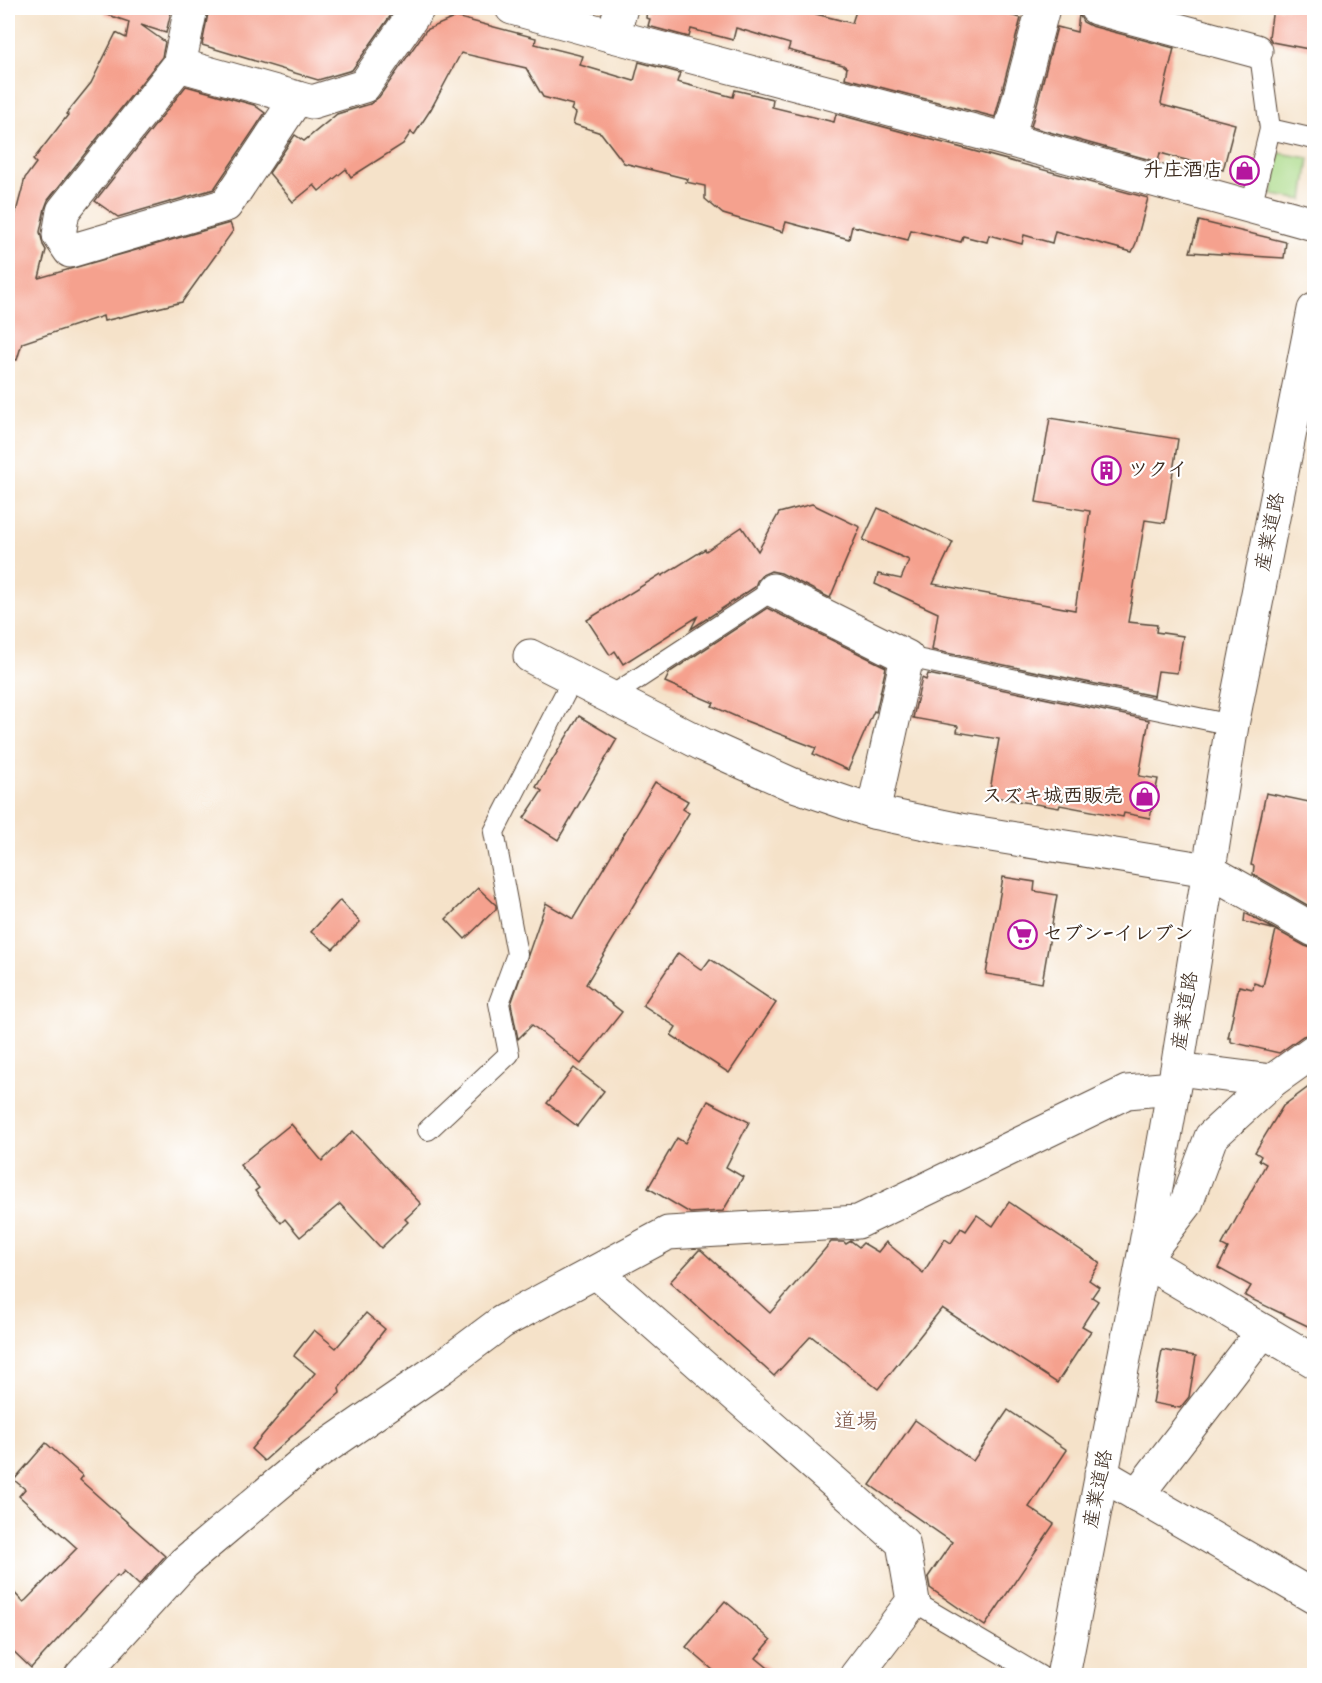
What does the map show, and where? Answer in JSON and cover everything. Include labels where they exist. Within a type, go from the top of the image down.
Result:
[{"type":"street","points":[[191,8],[178,65],[63,211],[59,236],[70,251],[226,204],[297,98]]},
{"type":"street","points":[[178,65],[312,102],[364,86],[418,8]]},
{"type":"street","points":[[512,8],[617,22],[1008,140],[1314,224]]},
{"type":"street","points":[[1008,140],[1043,8]]},
{"type":"street","points":[[1096,8],[1256,51]]},
{"type":"street","name":"産業道路","points":[[1063,1676],[1143,1260],[1175,1079],[1232,726],[1314,310]]},
{"type":"street","points":[[773,590],[906,657],[873,812]]},
{"type":"street","points":[[530,656],[704,745],[790,784],[873,812],[960,830],[1208,870],[1314,930]]},
{"type":"street","points":[[1314,1051],[1272,1081],[1211,1137],[1186,1204],[1143,1260],[1314,1360]]},
{"type":"street","points":[[81,1676],[184,1563],[304,1462],[442,1367],[502,1322],[668,1233],[858,1222],[1127,1092],[1175,1079],[1272,1081]]},
{"type":"street","points":[[596,1272],[903,1543],[913,1601],[856,1676]]},
{"type":"street","points":[[1137,1495],[1263,1331]]},
{"type":"street","points":[[1101,1474],[1314,1597]]},
{"type":"lane","points":[[1251,207],[1270,129],[1261,62],[1256,51]]},
{"type":"lane","points":[[1270,129],[1314,140]]},
{"type":"lane","points":[[610,697],[773,590]]},
{"type":"lane","points":[[906,657],[1232,726]]},
{"type":"lane","points":[[428,1130],[509,1054],[499,1003],[517,954],[494,832],[573,678]]},
{"type":"lane","points":[[913,1601],[1040,1676]]},
{"type":"green space","points":[[1279,153],[1309,158],[1303,200],[1272,195]]},
{"type":"building","points":[[106,8],[172,8],[166,33],[141,25],[165,42],[162,57],[48,200],[40,232],[46,250],[39,278],[230,223],[233,231],[182,302],[104,321],[103,316],[22,343],[17,360],[8,359],[8,242],[25,178],[36,163],[33,160],[91,83],[116,33],[126,38],[129,22],[105,14]]},
{"type":"building","points":[[209,8],[396,8],[352,70],[318,80],[202,45]]},
{"type":"building","points":[[647,8],[792,8],[852,23],[857,8],[1007,8],[1005,14],[1021,18],[995,117],[845,78],[847,68],[843,65],[788,50],[790,44],[736,28],[733,40],[691,29],[689,37],[648,26],[650,19],[646,18]]},
{"type":"building","points":[[1273,8],[1314,8],[1314,50],[1272,42],[1269,37]]},
{"type":"building","points":[[1079,14],[1083,22],[1091,26],[1174,48],[1161,103],[1235,124],[1223,170],[1160,153],[1158,162],[1031,127],[1057,27],[1077,32]]},
{"type":"building","points":[[456,17],[536,38],[535,44],[583,56],[580,65],[634,81],[639,62],[680,73],[677,82],[733,97],[735,90],[773,99],[772,107],[834,122],[836,114],[1148,198],[1136,243],[1132,252],[1055,231],[1052,243],[1024,235],[1022,244],[989,235],[987,242],[963,236],[961,242],[911,230],[908,240],[852,226],[849,239],[786,222],[783,232],[723,214],[705,199],[705,186],[686,182],[688,179],[624,163],[601,133],[573,124],[576,113],[571,110],[573,105],[543,97],[526,68],[461,53],[431,109],[414,135],[411,132],[403,144],[351,177],[346,169],[319,191],[314,185],[293,202],[269,173],[295,135],[304,141],[337,114],[370,104],[379,97],[426,30]]},
{"type":"building","points":[[186,86],[254,105],[265,113],[214,189],[118,217],[95,201]]},
{"type":"building","points":[[1199,221],[1286,242],[1284,258],[1190,252]]},
{"type":"building","points":[[1050,418],[1178,439],[1165,523],[1145,520],[1128,622],[1157,625],[1156,632],[1183,636],[1177,673],[1158,671],[1154,696],[932,650],[938,613],[875,584],[878,574],[901,579],[909,560],[863,540],[878,508],[953,542],[933,584],[1075,610],[1090,511],[1036,502]]},
{"type":"building","points":[[812,504],[860,527],[830,598],[781,573],[771,571],[762,575],[755,587],[691,629],[697,617],[623,664],[615,651],[610,655],[587,620],[661,574],[662,576],[705,549],[706,551],[742,527],[758,551],[779,513]]},
{"type":"building","points":[[767,608],[886,667],[876,712],[874,711],[848,770],[813,754],[816,748],[746,721],[712,706],[714,703],[665,682],[670,672]]},
{"type":"building","points":[[928,674],[1149,720],[1139,776],[1158,779],[1150,818],[1124,813],[1123,817],[1060,805],[1059,808],[989,796],[999,739],[957,732],[958,726],[913,718],[922,678],[926,680]]},
{"type":"building","points":[[579,716],[617,739],[558,840],[524,818],[542,791],[536,787]]},
{"type":"building","points":[[655,782],[688,801],[683,809],[689,813],[586,984],[622,1012],[581,1064],[532,1025],[518,1039],[511,1004],[546,903],[573,919]]},
{"type":"building","points":[[1266,793],[1314,803],[1314,909],[1253,874],[1254,866],[1251,865]]},
{"type":"building","name":"セブン-イレブン","points":[[1003,877],[1035,882],[1034,891],[1057,895],[1042,983],[986,974]]},
{"type":"building","points":[[478,888],[496,905],[496,909],[465,939],[446,919]]},
{"type":"building","points":[[340,900],[360,922],[333,949],[311,932]]},
{"type":"building","points":[[1245,913],[1276,930],[1244,922]]},
{"type":"building","points":[[1276,930],[1314,949],[1314,1033],[1303,1036],[1279,1053],[1231,1042],[1231,1038],[1228,1038],[1239,986],[1253,989],[1254,983],[1263,986]]},
{"type":"building","points":[[678,953],[702,970],[710,959],[776,1003],[729,1073],[671,1035],[676,1027],[643,1005]]},
{"type":"building","points":[[574,1068],[604,1091],[577,1126],[547,1103]]},
{"type":"building","points":[[1314,1083],[1314,1329],[1245,1296],[1251,1286],[1218,1268],[1228,1248],[1222,1245],[1266,1164],[1259,1160],[1261,1156],[1255,1152],[1283,1106]]},
{"type":"building","points":[[708,1101],[749,1122],[726,1167],[743,1177],[723,1211],[690,1213],[648,1188],[677,1138],[685,1143]]},
{"type":"building","points":[[291,1124],[322,1161],[353,1131],[421,1204],[405,1219],[408,1222],[381,1248],[340,1204],[300,1237],[285,1219],[281,1223],[255,1191],[259,1188],[240,1165]]},
{"type":"building","points":[[1009,1202],[1100,1263],[1089,1280],[1099,1287],[1092,1297],[1098,1301],[1082,1326],[1091,1331],[1057,1383],[942,1308],[878,1389],[811,1336],[774,1376],[670,1282],[701,1250],[770,1313],[831,1242],[846,1244],[851,1241],[859,1247],[863,1243],[878,1252],[886,1242],[923,1273],[945,1239],[951,1243],[961,1228],[966,1231],[977,1215],[993,1226]]},
{"type":"building","points":[[366,1313],[385,1329],[339,1388],[340,1393],[264,1461],[251,1449],[315,1373],[294,1356],[295,1354],[314,1330],[336,1348]]},
{"type":"building","points":[[1162,1350],[1196,1356],[1189,1397],[1180,1408],[1153,1403]]},
{"type":"building","points":[[1008,1410],[1067,1450],[1029,1507],[1054,1524],[985,1626],[930,1588],[928,1577],[952,1542],[870,1485],[915,1420],[973,1461]]},
{"type":"building","points":[[46,1443],[83,1476],[80,1480],[165,1556],[139,1585],[124,1571],[119,1577],[117,1575],[31,1668],[8,1646],[8,1586],[23,1602],[77,1548],[19,1496],[25,1489],[14,1480]]},
{"type":"building","points":[[725,1601],[771,1640],[756,1658],[778,1676],[720,1676],[686,1647]]},
{"type":"place","name":"升庄酒店","points":[[1244,171]]},
{"type":"place","name":"ツクイ","points":[[1107,471]]},
{"type":"place","name":"スズキ城西販売","points":[[1144,797]]},
{"type":"place","name":"セブン-イレブン","points":[[1022,935]]},
{"type":"district","name":"道場","points":[[856,1422]]}]
